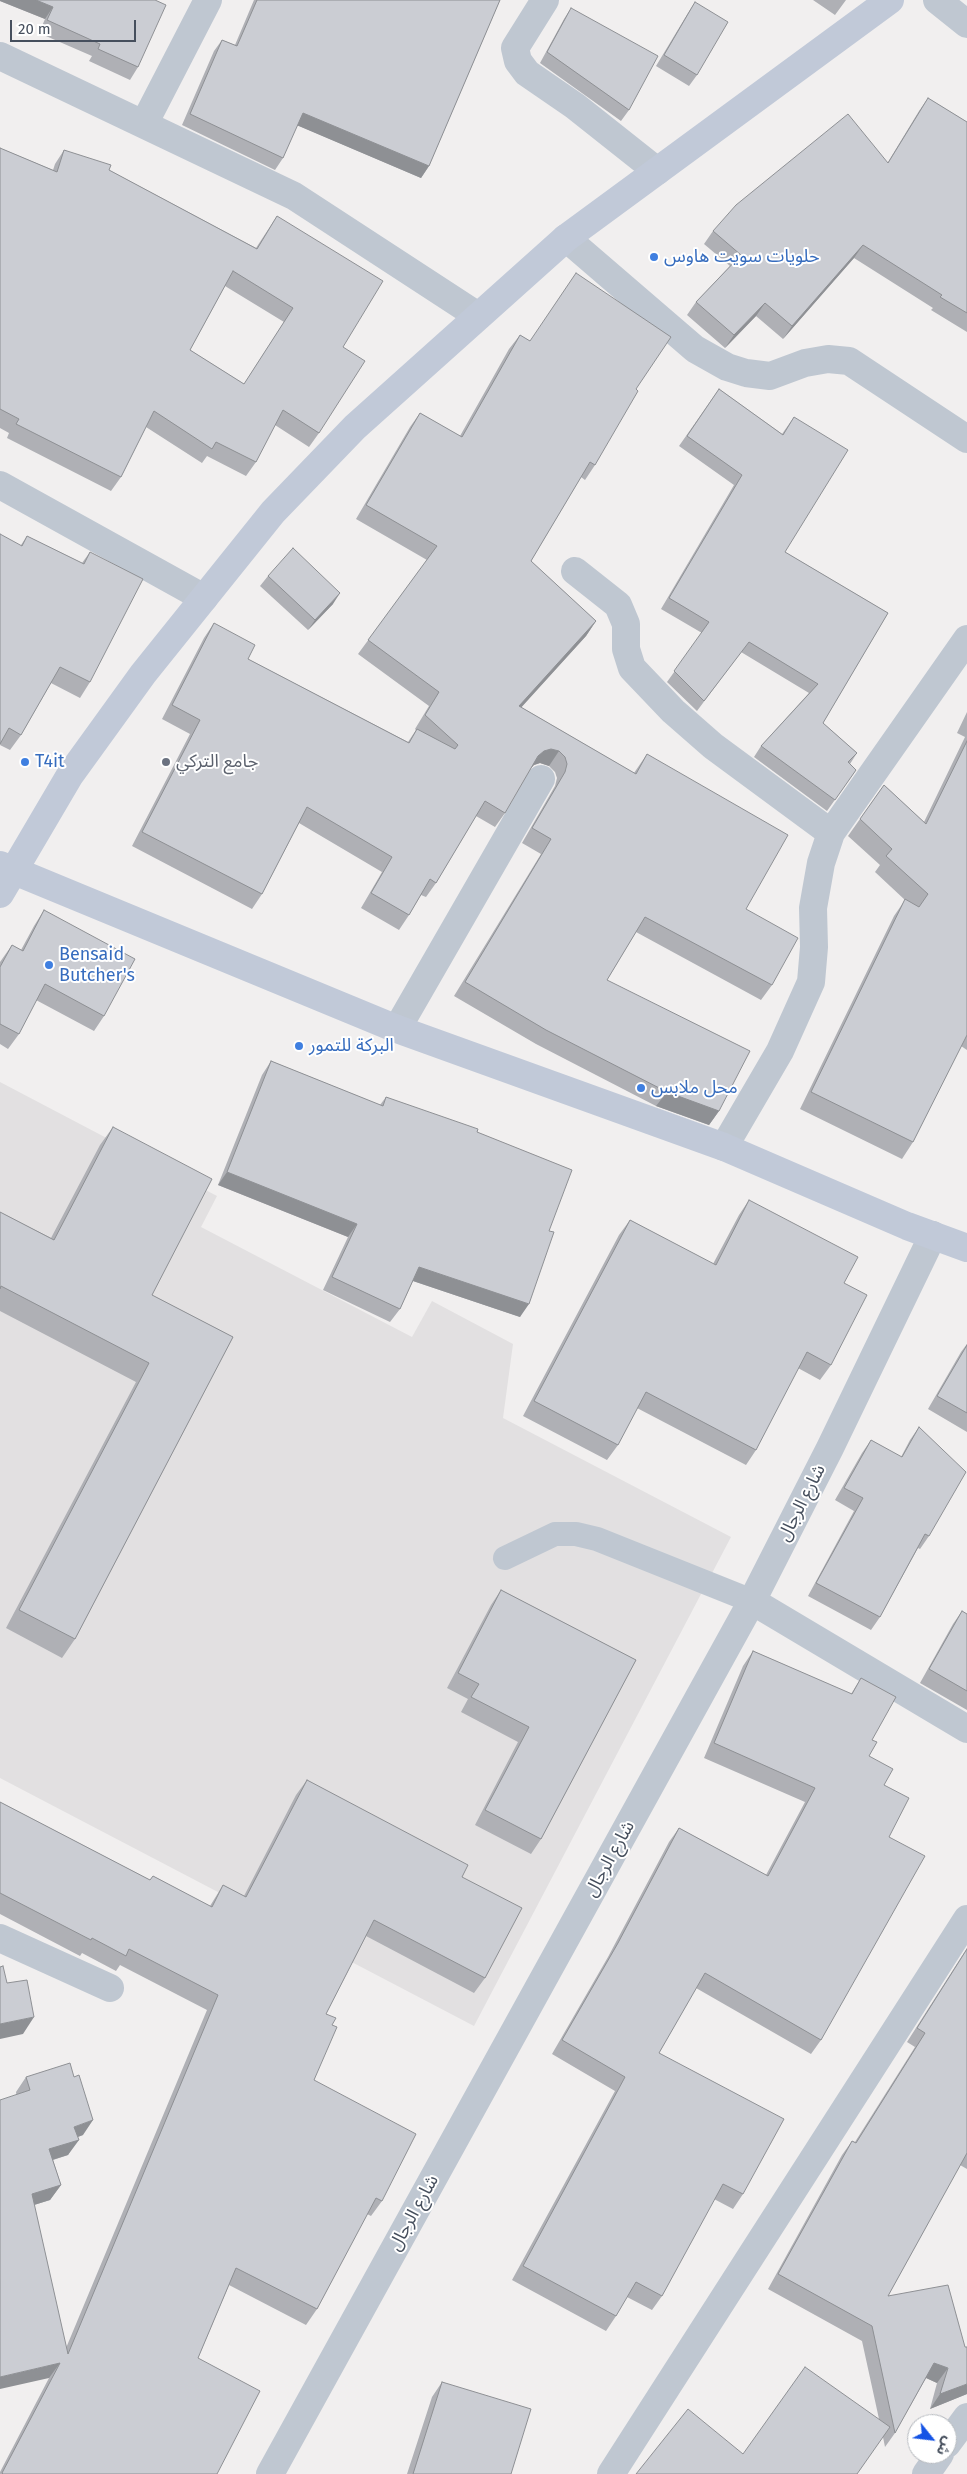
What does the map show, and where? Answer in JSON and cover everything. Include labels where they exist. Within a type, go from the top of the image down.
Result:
[{"type":"main road","points":[[0,894],[6,868],[143,674],[273,512],[355,426],[566,238],[890,0]]},
{"type":"main road","points":[[6,868],[397,1030],[724,1147],[967,1248]]},
{"type":"street","points":[[144,124],[208,0]]},
{"type":"street","points":[[545,0],[515,48],[518,61],[527,73],[576,106],[657,171]]},
{"type":"street","points":[[937,0],[967,24]]},
{"type":"street","points":[[0,56],[294,196],[478,316]]},
{"type":"street","points":[[566,238],[695,349],[727,367],[746,373],[770,376],[805,363],[828,359],[849,360],[967,439]]},
{"type":"street","points":[[0,485],[204,598]]},
{"type":"street","points":[[575,571],[618,605],[626,624],[626,649],[632,668],[672,712],[713,746],[830,833]]},
{"type":"street","points":[[724,1147],[780,1051],[811,982],[814,947],[813,908],[821,863],[830,833],[967,639]]},
{"type":"street","points":[[397,1030],[541,779]]},
{"type":"street","name":"شارع الرجال","points":[[270,2474],[752,1601],[830,1448],[933,1235]]},
{"type":"street","points":[[752,1601],[967,1730]]},
{"type":"street","points":[[611,2474],[967,1919]]},
{"type":"street","points":[[0,1938],[110,1988]]},
{"type":"street","points":[[957,2430],[967,2417]]},
{"type":"lane","points":[[505,1558],[555,1534],[576,1534],[597,1539],[752,1601]]},
{"type":"shaded area","points":[[0,1082],[217,1196],[201,1227],[412,1337],[432,1301],[513,1344],[503,1418],[731,1537],[474,2026],[0,1778]]},
{"type":"building","points":[[36,0],[155,0],[166,5],[138,67],[98,49],[100,44],[47,20],[53,7]]},
{"type":"building","points":[[257,0],[500,0],[429,166],[303,113],[283,158],[190,114],[222,40],[237,46]]},
{"type":"building","points":[[695,2],[728,22],[697,75],[664,55]]},
{"type":"building","points":[[571,8],[658,56],[629,110],[547,52]]},
{"type":"building","points":[[928,98],[967,122],[967,313],[863,245],[792,326],[765,303],[734,335],[696,302],[741,255],[713,231],[736,205],[848,114],[888,163]]},
{"type":"building","points":[[0,148],[57,172],[64,150],[111,165],[109,170],[257,249],[277,216],[383,281],[343,347],[365,361],[319,433],[283,410],[256,462],[216,442],[212,449],[154,411],[121,477],[16,424],[19,419],[0,409]],"holes":[[[233,271],[293,308],[244,384],[190,350]]]},
{"type":"building","points":[[576,273],[671,337],[636,389],[638,391],[595,465],[590,462],[531,561],[596,621],[519,706],[636,774],[647,754],[788,835],[746,909],[798,938],[772,985],[645,917],[607,980],[750,1051],[719,1111],[667,1092],[546,1030],[465,982],[551,839],[532,828],[565,772],[567,764],[565,757],[559,751],[551,749],[544,751],[538,756],[505,813],[485,801],[436,883],[430,879],[409,915],[371,893],[392,857],[307,807],[262,894],[142,832],[200,720],[172,705],[214,623],[255,645],[248,659],[409,743],[417,729],[455,749],[458,745],[425,715],[439,692],[368,640],[437,546],[366,505],[420,413],[462,437],[520,335],[530,341]]},
{"type":"building","points":[[719,389],[783,435],[794,417],[848,450],[785,552],[888,613],[823,723],[857,753],[848,762],[856,770],[835,800],[761,746],[818,684],[749,642],[704,701],[674,671],[709,622],[669,598],[742,475],[687,436]]},
{"type":"building","points":[[0,534],[22,546],[27,536],[84,564],[90,552],[143,579],[90,682],[60,667],[21,735],[9,728],[0,744]]},
{"type":"building","points":[[293,548],[340,593],[315,620],[268,576]]},
{"type":"building","points":[[967,741],[967,1035],[913,1142],[811,1092],[905,899],[919,907],[928,894],[886,856],[892,849],[860,819],[884,785],[926,824]]},
{"type":"building","points":[[44,910],[135,959],[104,1016],[45,984],[19,1034],[0,1024],[0,967],[12,945],[23,951]]},
{"type":"building","points":[[271,1061],[383,1106],[386,1097],[478,1129],[477,1132],[572,1170],[549,1231],[554,1232],[529,1304],[419,1267],[400,1309],[332,1277],[357,1224],[227,1172]]},
{"type":"building","points":[[113,1127],[212,1179],[152,1295],[233,1337],[75,1639],[19,1610],[149,1363],[1,1286],[0,1289],[0,1212],[54,1240]]},
{"type":"building","points":[[749,1200],[858,1257],[844,1283],[867,1295],[831,1365],[807,1352],[756,1450],[646,1392],[618,1445],[534,1401],[630,1220],[716,1265]]},
{"type":"building","points":[[967,1345],[967,1413],[937,1396]]},
{"type":"building","points":[[919,1427],[966,1472],[929,1536],[925,1534],[880,1617],[816,1583],[863,1498],[844,1488],[871,1440],[902,1457]]},
{"type":"building","points":[[501,1590],[636,1660],[541,1839],[485,1810],[529,1727],[471,1697],[479,1684],[458,1673]]},
{"type":"building","points":[[962,1611],[967,1614],[967,1691],[929,1669]]},
{"type":"building","points":[[753,1651],[852,1694],[861,1678],[896,1697],[872,1740],[877,1742],[869,1756],[893,1769],[884,1785],[909,1798],[889,1837],[925,1856],[821,2040],[705,1973],[659,2053],[784,2119],[743,2194],[723,2184],[662,2296],[636,2282],[616,2316],[523,2266],[625,2077],[562,2040],[618,1943],[679,1828],[768,1876],[815,1788],[714,1743]]},
{"type":"building","points":[[307,1780],[468,1865],[462,1877],[522,1908],[485,1978],[374,1920],[326,2014],[336,2018],[332,2025],[337,2027],[314,2080],[416,2134],[382,2201],[376,2198],[317,2309],[236,2268],[198,2358],[260,2391],[217,2474],[3,2474],[60,2363],[0,2377],[0,2100],[30,2090],[26,2077],[70,2063],[74,2077],[79,2075],[93,2120],[74,2127],[79,2140],[49,2149],[61,2185],[32,2194],[68,2354],[218,1995],[129,1949],[126,1956],[92,1938],[91,1940],[0,1893],[0,1802],[150,1880],[153,1876],[212,1907],[223,1885],[246,1897]]},
{"type":"building","points":[[967,1949],[967,2153],[888,2296],[948,2285],[965,2347],[967,2347],[967,2384],[940,2394],[948,2368],[934,2363],[895,2433],[872,2326],[778,2274],[852,2141],[856,2143],[925,2033],[917,2028]]},
{"type":"building","points":[[3,1966],[7,1983],[27,1980],[34,2017],[0,2024],[0,1967]]},
{"type":"building","points":[[805,2367],[890,2427],[857,2474],[636,2474],[688,2409],[743,2454]]},
{"type":"building","points":[[442,2382],[531,2409],[511,2474],[413,2474]]},
{"type":"place","name":"حلويات سويت هاوس","points":[[654,257]]},
{"type":"place","name":"T4it","points":[[25,762]]},
{"type":"place","name":"جامع التركي","points":[[166,762]]},
{"type":"place","name":"Bensaid Butcher's","points":[[49,965]]},
{"type":"place","name":"البركة للتمور","points":[[299,1046]]},
{"type":"place","name":"محل ملابس","points":[[641,1088]]}]
